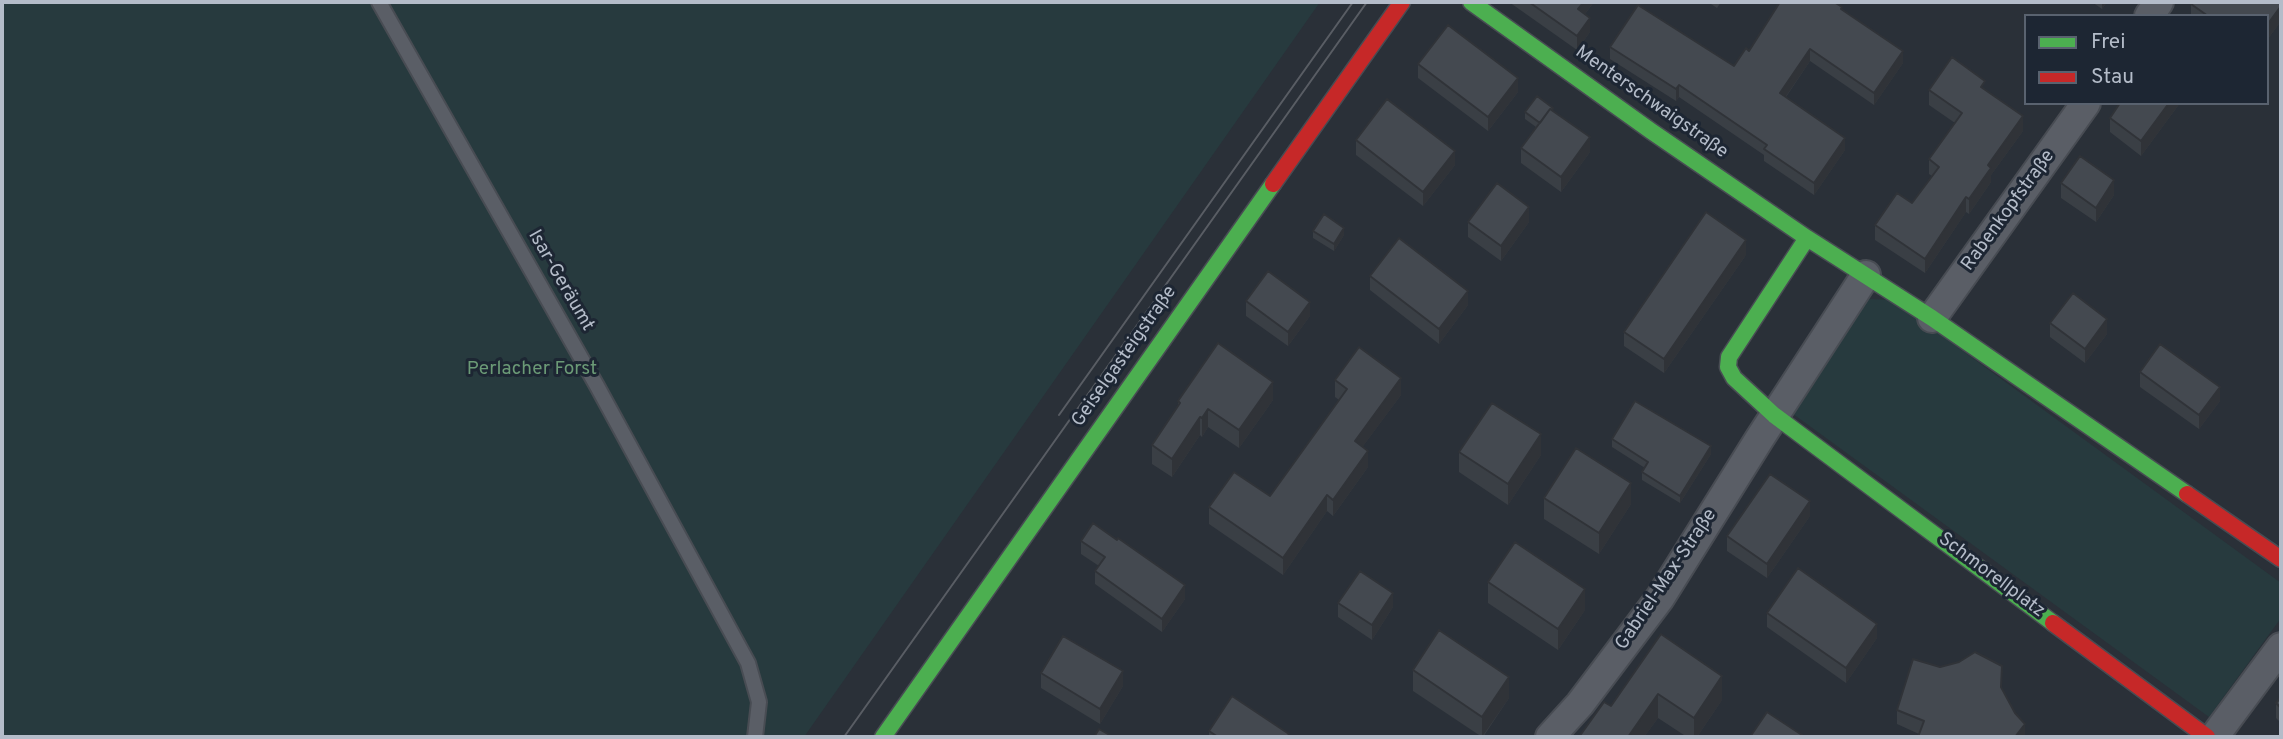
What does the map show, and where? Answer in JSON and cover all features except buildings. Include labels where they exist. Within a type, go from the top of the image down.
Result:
[{"type":"street","name":"Geiselgasteigstraße","points":[[883,737],[1402,2]]},
{"type":"street","name":"Menterschwaigstraße","points":[[1471,2],[1651,131],[1807,238]]},
{"type":"street","name":"Rabenkopfstraße","points":[[1932,318],[2085,105]]},
{"type":"street","points":[[1807,238],[1932,318],[2281,559]]},
{"type":"street","name":"Schmorellplatz","points":[[1807,238],[1729,357],[1728,367],[1734,378],[1774,415],[2207,737]]},
{"type":"street","points":[[1774,415],[1866,275]]},
{"type":"street","name":"Gabriel-Max-Straße","points":[[1549,737],[1580,704],[1660,598],[1774,415]]},
{"type":"street","points":[[2214,737],[2281,647]]},
{"type":"lane","name":"Isar-Geräumt","points":[[379,2],[597,386],[748,663],[759,702],[755,737]]},
{"type":"green space","name":"Perlacher Forst","points":[[2,2],[1320,2],[804,737],[2,737]]},
{"type":"green space","points":[[1867,299],[1893,300],[2281,583],[2281,618],[2209,717],[1789,411]]},
{"type":"tram line","points":[[1059,415],[1353,2]]},
{"type":"tram line","points":[[844,737],[1367,2]]},
{"type":"traffic: fast","points":[[1471,2],[1651,131],[1807,238],[1932,318],[2187,494]]},
{"type":"traffic: fast","points":[[883,737],[1273,184]]},
{"type":"traffic: fast","points":[[1807,238],[1729,357],[1728,367],[1734,378],[1774,415],[2053,623]]},
{"type":"traffic: jam","points":[[1273,184],[1402,2]]},
{"type":"traffic: jam","points":[[2187,494],[2281,559]]},
{"type":"traffic: jam","points":[[2053,623],[2207,737]]}]
